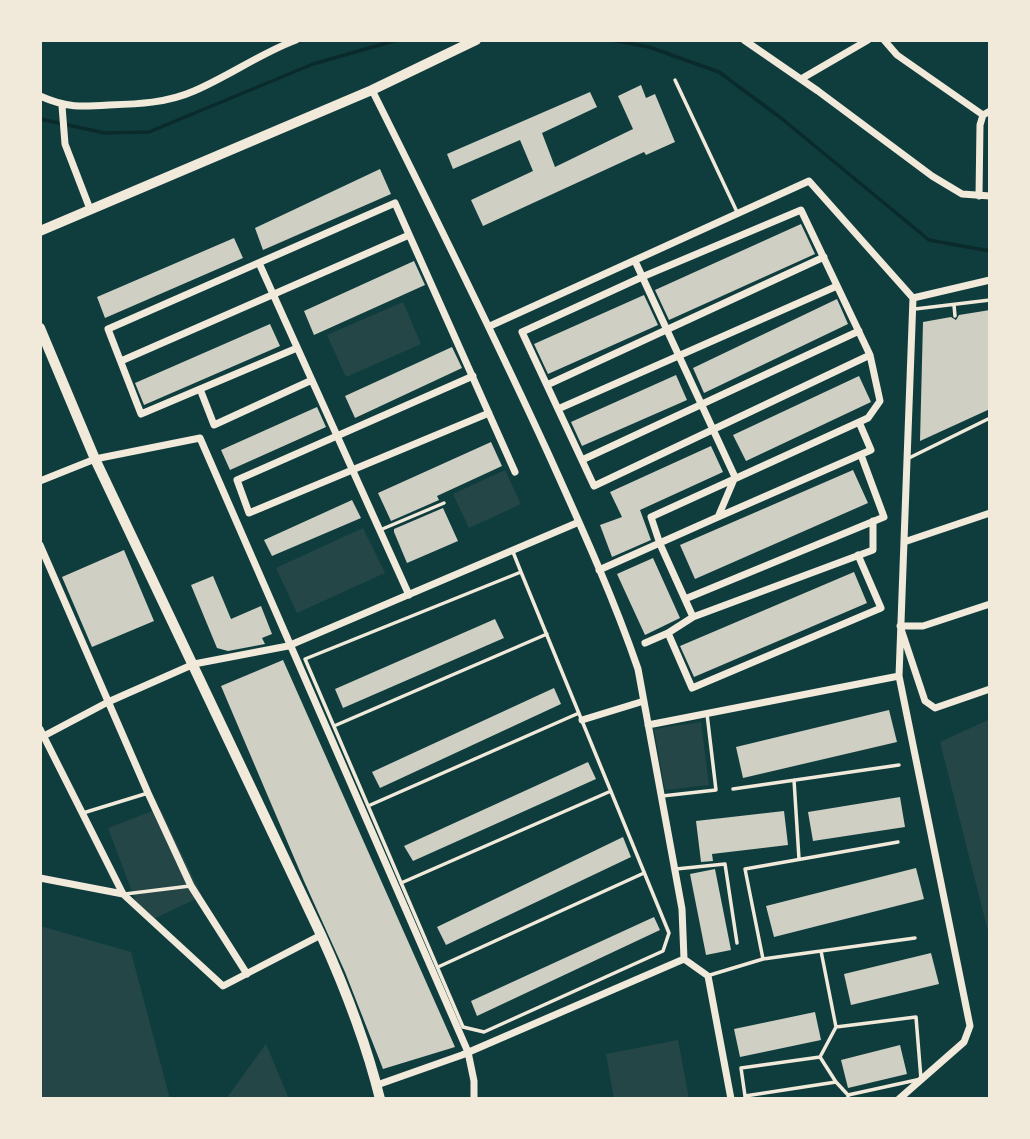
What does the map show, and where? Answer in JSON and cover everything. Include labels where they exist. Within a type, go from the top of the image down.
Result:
[{"type":"street","points":[[40,96],[62,106],[148,103],[173,98],[194,91],[296,40]]},
{"type":"street","points":[[40,231],[372,90],[476,40]]},
{"type":"street","points":[[744,40],[932,176],[962,194],[990,196]]},
{"type":"street","points":[[801,79],[868,40]]},
{"type":"street","points":[[884,40],[897,55],[987,113],[980,125],[979,195]]},
{"type":"street","points":[[372,90],[490,326],[579,522],[630,645],[638,669],[682,909],[684,959]]},
{"type":"street","points":[[62,106],[65,144],[90,209]]},
{"type":"street","points":[[490,326],[809,181],[913,298],[898,676],[970,1026],[964,1042],[899,1099]]},
{"type":"street","points":[[297,348],[141,414],[108,329],[395,204],[515,472]]},
{"type":"street","points":[[693,617],[660,544],[651,517],[868,418],[880,401],[870,355],[801,210],[642,277],[522,332],[594,486],[870,355]]},
{"type":"street","points":[[121,361],[409,235]]},
{"type":"street","points":[[547,385],[824,257]]},
{"type":"street","points":[[635,261],[735,477],[718,516]]},
{"type":"street","points":[[258,263],[410,595]]},
{"type":"street","points":[[913,298],[990,280]]},
{"type":"street","points":[[558,409],[837,286]]},
{"type":"street","points":[[40,328],[94,459],[194,664],[347,993],[380,1099]]},
{"type":"street","points":[[582,460],[859,331]]},
{"type":"street","points":[[472,376],[237,480],[249,513],[489,413]]},
{"type":"street","points":[[200,389],[214,425],[312,380]]},
{"type":"street","points":[[599,570],[871,450],[859,422]]},
{"type":"street","points":[[40,481],[94,459],[200,438],[468,1052],[474,1081],[474,1099]]},
{"type":"street","points":[[685,599],[884,516],[861,455]]},
{"type":"street","points":[[904,542],[990,513]]},
{"type":"street","points":[[645,643],[668,633],[693,617],[873,550],[873,521]]},
{"type":"street","points":[[321,935],[223,986],[123,894],[41,734],[194,664],[290,645],[579,522]]},
{"type":"street","points":[[40,544],[191,886],[247,974]]},
{"type":"street","points":[[668,633],[692,688],[881,608],[858,555]]},
{"type":"street","points":[[901,626],[923,626],[990,604]]},
{"type":"street","points":[[901,626],[925,701],[929,706],[935,708],[990,689]]},
{"type":"street","points":[[648,725],[898,676]]},
{"type":"street","points":[[580,716],[644,701]]},
{"type":"street","points":[[40,878],[123,894]]},
{"type":"street","points":[[377,1085],[468,1052],[684,959]]},
{"type":"street","points":[[684,959],[708,976],[731,1099]]},
{"type":"lane","points":[[675,80],[738,214]]},
{"type":"lane","points":[[913,309],[990,300]]},
{"type":"lane","points":[[954,304],[955,316]]},
{"type":"lane","points":[[907,459],[990,418]]},
{"type":"lane","points":[[380,530],[444,503]]},
{"type":"lane","points":[[513,552],[669,933],[663,951],[484,1032],[463,1027],[305,659],[521,572]]},
{"type":"lane","points":[[334,726],[547,634]]},
{"type":"lane","points":[[661,796],[716,790],[707,714]]},
{"type":"lane","points":[[368,806],[580,716]]},
{"type":"lane","points":[[733,789],[899,765]]},
{"type":"lane","points":[[794,780],[799,859]]},
{"type":"lane","points":[[401,883],[611,791]]},
{"type":"lane","points":[[83,813],[148,793]]},
{"type":"lane","points":[[763,959],[745,869],[898,842]]},
{"type":"lane","points":[[674,870],[725,864],[737,943]]},
{"type":"lane","points":[[438,967],[644,873]]},
{"type":"lane","points":[[123,894],[191,886]]},
{"type":"lane","points":[[708,976],[763,959],[915,938]]},
{"type":"lane","points":[[820,1057],[836,1027],[821,951]]},
{"type":"lane","points":[[820,1057],[848,1097],[921,1079],[916,1017],[836,1027]]},
{"type":"lane","points":[[820,1057],[741,1068],[745,1097],[836,1082]]},
{"type":"shaded area","points":[[403,302],[421,344],[346,377],[327,335]]},
{"type":"shaded area","points":[[505,470],[521,504],[469,528],[453,494]]},
{"type":"shaded area","points":[[363,528],[385,573],[297,613],[276,568]]},
{"type":"shaded area","points":[[990,719],[990,939],[940,742]]},
{"type":"shaded area","points":[[701,722],[709,785],[665,790],[654,729]]},
{"type":"shaded area","points":[[160,808],[202,896],[153,919],[138,907],[108,828]]},
{"type":"shaded area","points":[[40,926],[131,952],[170,1099],[40,1099]]},
{"type":"shaded area","points":[[678,1040],[689,1099],[614,1099],[606,1054]]},
{"type":"shaded area","points":[[266,1044],[289,1099],[226,1099]]},
{"type":"building","points":[[641,85],[646,98],[655,94],[675,142],[646,155],[644,152],[483,226],[471,200],[533,171],[520,140],[453,169],[447,154],[590,92],[597,107],[542,133],[555,167],[633,129],[618,96]]},
{"type":"building","points":[[380,169],[391,194],[263,250],[255,228]]},
{"type":"building","points":[[801,224],[815,254],[669,320],[655,290]]},
{"type":"building","points":[[234,238],[243,258],[105,318],[97,297]]},
{"type":"building","points":[[414,261],[425,285],[314,335],[304,311]]},
{"type":"building","points":[[644,295],[658,325],[548,374],[534,344]]},
{"type":"building","points":[[837,299],[848,324],[704,393],[693,368]]},
{"type":"building","points":[[990,310],[990,409],[920,441],[923,322],[951,317],[956,320],[959,315]]},
{"type":"building","points":[[270,324],[280,346],[144,405],[135,383]]},
{"type":"building","points":[[452,347],[462,368],[355,418],[345,396]]},
{"type":"building","points":[[676,375],[687,400],[582,446],[571,422]]},
{"type":"building","points":[[859,376],[871,402],[746,461],[733,435]]},
{"type":"building","points":[[317,407],[326,427],[230,470],[221,450]]},
{"type":"building","points":[[491,442],[502,466],[437,496],[439,500],[391,521],[378,493]]},
{"type":"building","points":[[711,446],[723,472],[640,510],[651,540],[612,557],[600,525],[622,517],[610,492]]},
{"type":"building","points":[[853,470],[868,503],[695,579],[680,545]]},
{"type":"building","points":[[352,500],[361,518],[272,556],[264,540]]},
{"type":"building","points":[[443,508],[458,541],[407,563],[394,529]]},
{"type":"building","points":[[124,550],[154,621],[92,647],[62,577]]},
{"type":"building","points":[[653,558],[680,618],[645,635],[617,574]]},
{"type":"building","points":[[854,572],[867,603],[694,677],[680,646]]},
{"type":"building","points":[[213,576],[231,619],[261,606],[272,634],[262,638],[265,644],[228,651],[217,648],[191,585]]},
{"type":"building","points":[[495,619],[504,638],[343,708],[335,689]]},
{"type":"building","points":[[283,660],[455,1047],[383,1069],[345,972],[221,686]]},
{"type":"building","points":[[554,688],[561,704],[380,788],[372,772]]},
{"type":"building","points":[[889,710],[897,742],[743,778],[736,747]]},
{"type":"building","points":[[588,762],[596,779],[413,861],[404,846]]},
{"type":"building","points":[[900,797],[905,827],[813,841],[808,812]]},
{"type":"building","points":[[784,811],[788,845],[712,854],[713,861],[701,862],[696,821]]},
{"type":"building","points":[[623,837],[631,857],[446,945],[437,927]]},
{"type":"building","points":[[916,868],[924,899],[774,937],[766,906]]},
{"type":"building","points":[[715,869],[731,950],[706,955],[690,874]]},
{"type":"building","points":[[654,917],[660,930],[477,1016],[471,1001]]},
{"type":"building","points":[[931,953],[939,984],[851,1005],[844,974]]},
{"type":"building","points":[[815,1012],[821,1040],[740,1057],[734,1029]]},
{"type":"building","points":[[900,1045],[907,1074],[848,1088],[841,1060]]},
{"type":"waterway","points":[[40,119],[105,133],[149,132],[313,64],[397,40]]},
{"type":"waterway","points":[[611,40],[649,47],[719,72],[781,118],[929,240],[990,251]]}]
